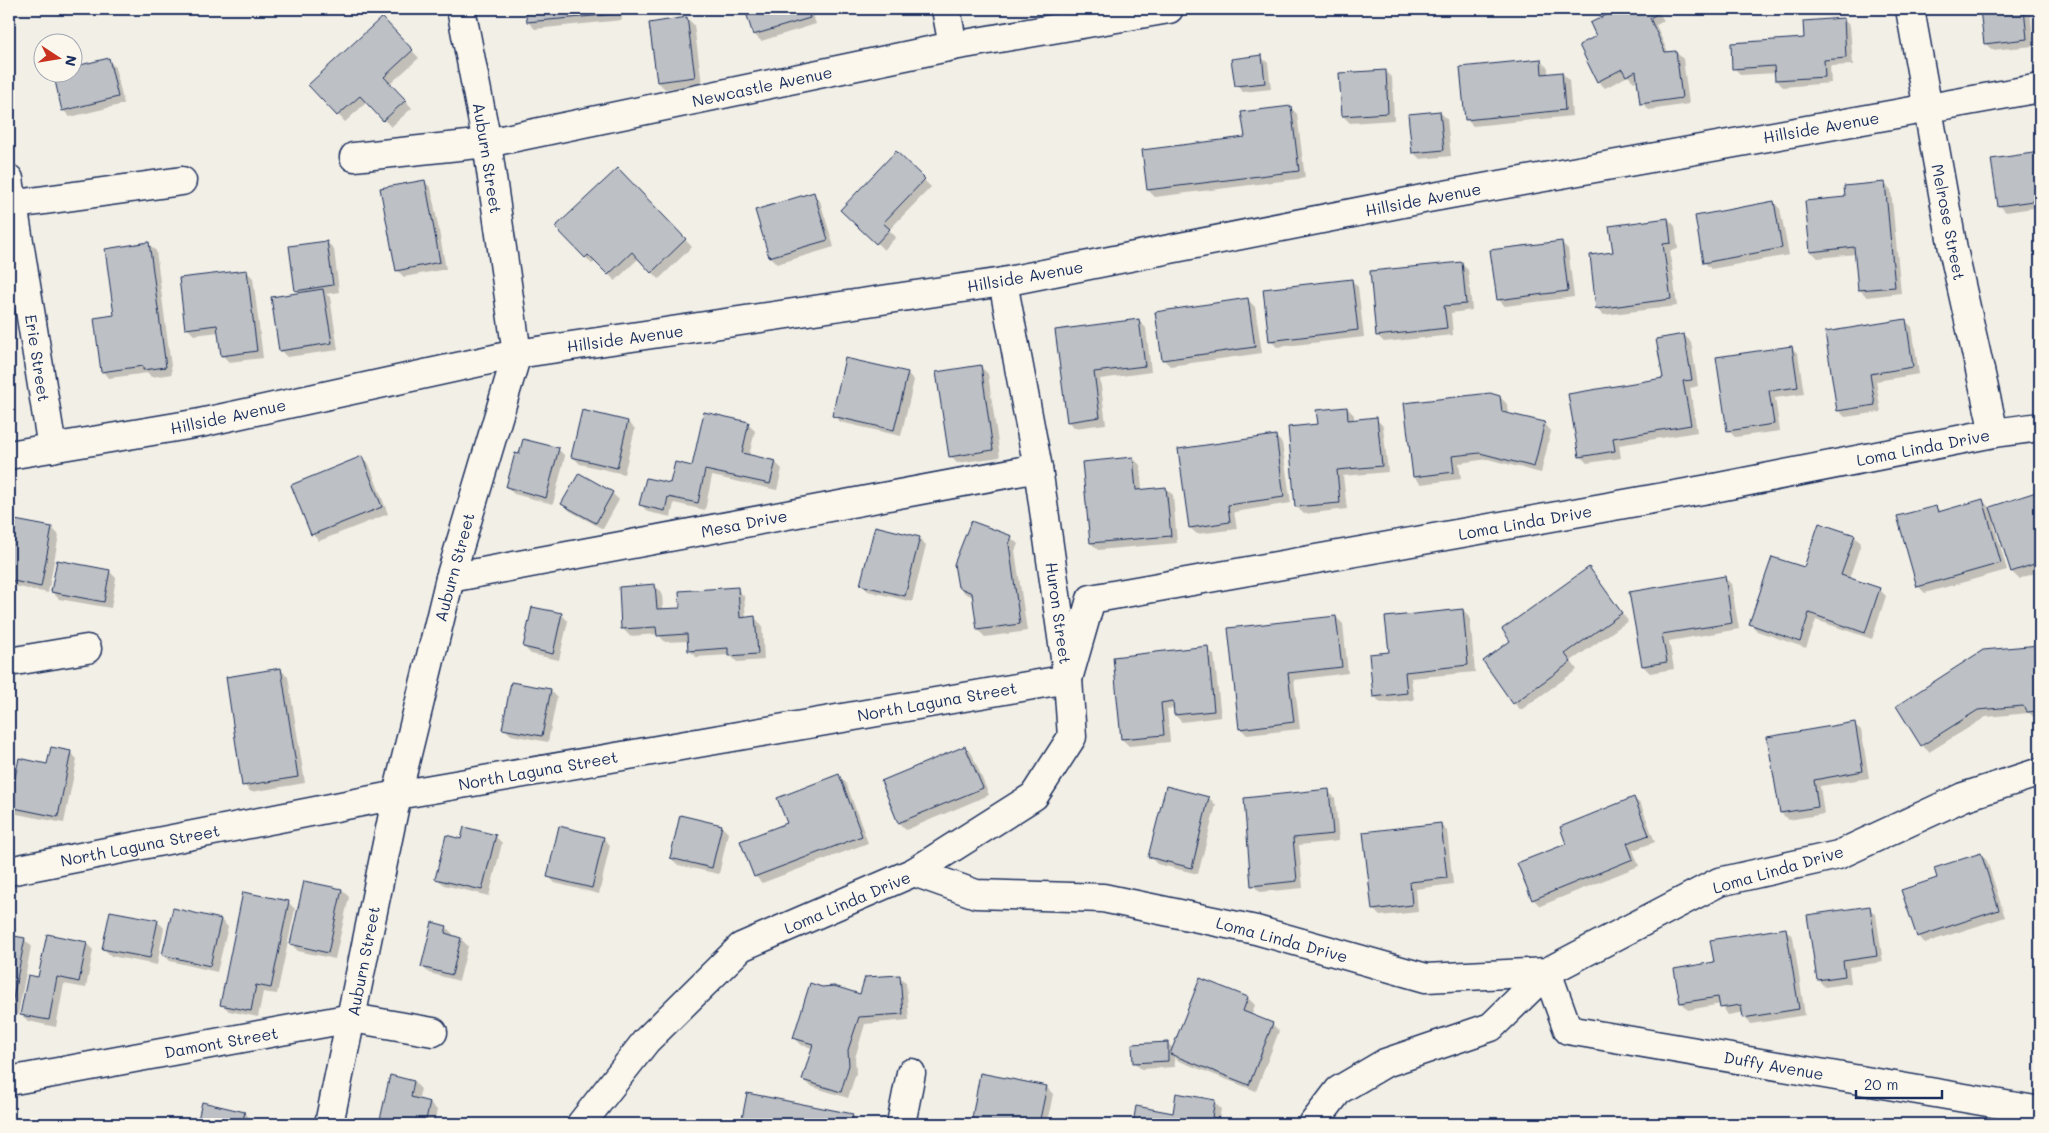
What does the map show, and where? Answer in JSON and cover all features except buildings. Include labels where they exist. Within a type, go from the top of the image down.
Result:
[{"type":"street","name":"Auburn Street","points":[[329,1124],[397,795],[450,578],[517,354],[487,144],[461,9]]},
{"type":"street","points":[[946,9],[953,46]]},
{"type":"street","name":"Newcastle Avenue","points":[[354,157],[487,144],[953,46],[1169,9]]},
{"type":"street","name":"Melrose Street","points":[[1910,9],[1953,249],[1994,433]]},
{"type":"street","name":"Hillside Avenue","points":[[9,454],[200,423],[517,354],[1003,282],[1428,198],[2040,88]]},
{"type":"street","points":[[10,196],[182,181]]},
{"type":"street","name":"Erie Street","points":[[10,196],[52,448]]},
{"type":"street","name":"Huron Street","points":[[914,872],[1034,796],[1072,737],[1068,678],[1038,468],[1003,282]]},
{"type":"street","name":"Loma Linda Drive","points":[[1068,678],[1091,599],[1714,488],[1994,433],[2040,427]]},
{"type":"street","name":"Mesa Drive","points":[[450,578],[1038,468]]},
{"type":"street","points":[[9,662],[86,649]]},
{"type":"street","name":"North Laguna Street","points":[[9,871],[397,795],[1068,678]]},
{"type":"street","name":"Loma Linda Drive","points":[[581,1124],[646,1040],[741,947],[914,872],[976,894],[1103,898],[1256,930],[1426,978],[1547,972],[1719,882],[1838,855],[1963,797],[2040,772]]},
{"type":"street","points":[[1313,1124],[1339,1090],[1385,1063],[1492,1026],[1547,972]]},
{"type":"street","name":"Duffy Avenue","points":[[1547,972],[1568,1030],[2040,1111]]},
{"type":"street","name":"Damont Street","points":[[9,1081],[352,1018],[433,1032]]},
{"type":"street","points":[[901,1124],[911,1073]]}]
